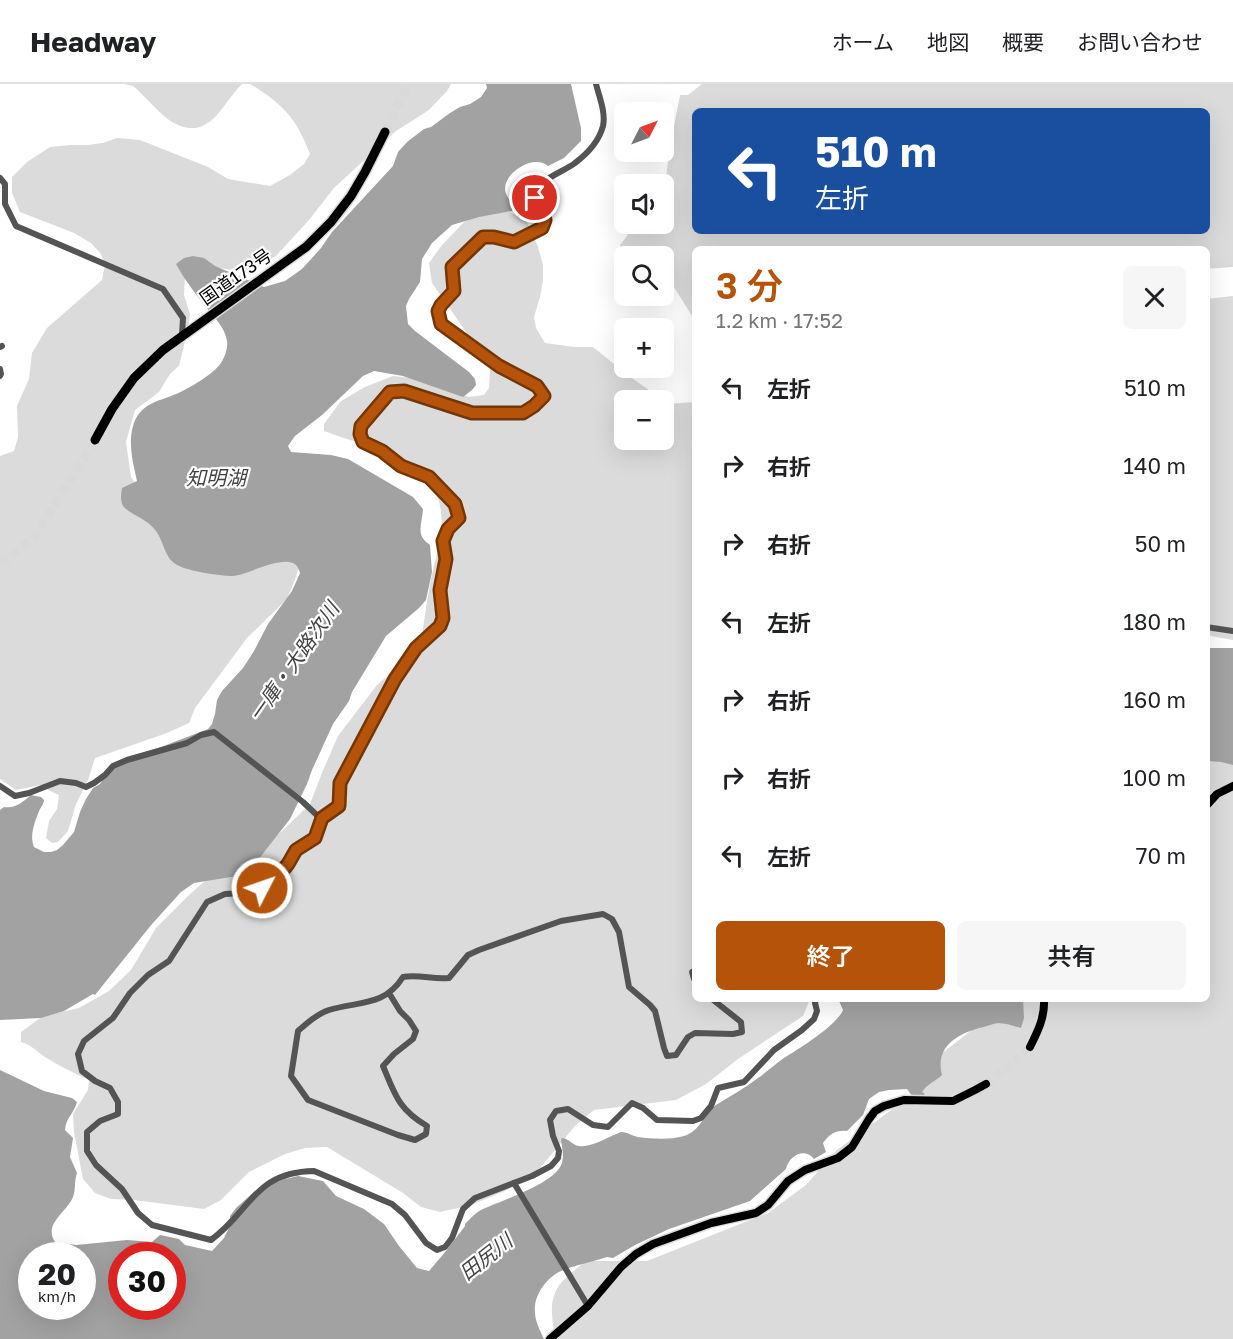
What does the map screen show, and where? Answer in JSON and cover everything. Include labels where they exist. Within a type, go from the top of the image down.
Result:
[{"type":"highway","name":"国道173号","points":[[95,440],[112,409],[134,378],[163,350],[306,247],[331,222],[351,196],[385,132]]},
{"type":"main road","points":[[1210,802],[1217,794],[1233,786]]},
{"type":"main road","points":[[1030,1047],[1040,1027],[1044,1002]]},
{"type":"main road","points":[[550,1339],[588,1306],[621,1267],[636,1254],[653,1244],[711,1223],[756,1213],[768,1204],[788,1181],[805,1170],[838,1158],[852,1147],[875,1111],[893,1102],[904,1100],[953,1101],[986,1084]]},
{"type":"street","points":[[596,84],[603,125],[593,147],[574,164],[538,186],[535,198],[545,220],[542,228],[514,242],[483,237],[452,267],[454,291],[438,311],[441,324],[499,366],[537,386],[544,396],[523,413],[472,413],[404,391],[390,392],[361,426],[360,434],[363,442],[382,451],[401,466],[429,477],[455,504],[459,518],[448,529],[443,541],[446,559],[440,590],[443,618],[440,626],[416,648],[395,679],[340,783],[339,806],[322,820],[315,838],[296,850],[276,879],[262,888],[225,894],[207,902],[169,962],[148,975],[130,993],[113,1018],[84,1041],[78,1054],[82,1071],[94,1081],[110,1088],[118,1102],[118,1114],[100,1121],[87,1132],[87,1151],[96,1166],[122,1189],[138,1214],[152,1225],[211,1240],[221,1233],[255,1194],[268,1183],[300,1171],[314,1171],[392,1204],[405,1215],[426,1243],[437,1250],[446,1247],[452,1238],[463,1209],[475,1198],[551,1166],[558,1158],[559,1151],[550,1120],[556,1111],[567,1109],[593,1125],[608,1127],[632,1103],[643,1108],[657,1120],[693,1121],[701,1118],[711,1106],[718,1088],[744,1082],[774,1050],[814,1019],[817,1011],[815,1002]]},
{"type":"street","points":[[0,178],[5,184],[5,204],[16,226],[163,289],[183,318],[182,335]]},
{"type":"street","points":[[0,369],[0,376]]},
{"type":"street","points":[[1210,628],[1233,631]]},
{"type":"street","points":[[0,786],[15,796],[60,781],[86,787],[113,766],[187,743],[201,735],[214,732],[303,802],[322,820]]},
{"type":"street","points":[[389,993],[416,1030],[413,1039],[394,1054],[384,1066],[400,1104],[413,1118],[427,1126],[426,1134],[415,1140],[308,1100],[291,1076],[298,1031],[312,1019],[328,1010],[378,1000],[397,986],[403,977],[412,975],[449,978],[468,955],[479,950],[561,921],[603,914],[612,919],[619,932],[629,987],[655,1011],[668,1056],[676,1055],[688,1037],[695,1033],[733,1034],[742,1032],[741,1022],[716,1002]]},
{"type":"street","points":[[514,1183],[588,1306]]},
{"type":"shaded area","points":[[124,84],[242,84],[207,124],[196,128],[186,128],[169,120],[133,86]]},
{"type":"shaded area","points":[[250,84],[451,84],[429,110],[396,131],[334,188],[276,256],[249,272],[202,266],[185,277],[184,295],[190,314],[179,366],[170,374],[159,392],[135,410],[126,442],[131,477],[151,506],[302,556],[287,599],[247,638],[195,708],[189,723],[95,758],[88,780],[76,804],[68,831],[58,842],[52,843],[46,838],[49,821],[57,809],[59,795],[40,785],[16,790],[0,779],[0,456],[14,451],[18,437],[17,406],[29,379],[32,353],[47,328],[102,280],[105,265],[101,254],[91,243],[74,233],[20,212],[12,193],[12,177],[27,162],[50,147],[103,143],[117,138],[140,140],[208,167],[228,179],[270,186],[304,164],[310,154],[298,128],[288,114],[267,95]]},
{"type":"shaded area","points":[[702,84],[1233,84],[1233,267],[1210,269],[1210,246],[692,246],[692,316],[674,287],[674,246],[620,246],[628,234],[674,234],[674,174],[666,174],[668,162],[674,162],[674,127],[680,95],[688,95]]},
{"type":"shaded area","points":[[486,212],[509,212],[526,220],[543,265],[543,280],[534,317],[536,328],[545,343],[593,347],[614,364],[614,378],[632,378],[649,390],[614,390],[614,450],[674,450],[674,403],[692,402],[692,1002],[809,1002],[803,1016],[738,1059],[706,1084],[676,1100],[594,1110],[575,1126],[540,1168],[505,1191],[471,1205],[440,1212],[421,1207],[403,1193],[327,1147],[305,1148],[285,1154],[249,1172],[221,1200],[204,1209],[111,1199],[95,1193],[83,1179],[74,1132],[73,1114],[88,1090],[89,1080],[21,1042],[21,1032],[43,1016],[79,1008],[109,991],[131,970],[156,928],[188,896],[214,873],[253,855],[282,831],[310,804],[338,736],[377,685],[421,647],[442,519],[436,491],[426,477],[413,467],[376,449],[324,431],[324,424],[341,401],[365,387],[393,376],[422,379],[469,397],[484,395],[489,388],[490,369],[432,283],[429,263],[464,222]]},
{"type":"shaded area","points":[[1233,296],[1233,640],[1210,636],[1210,299]]},
{"type":"shaded area","points":[[1210,754],[1233,754],[1233,1339],[555,1339],[552,1306],[556,1291],[567,1277],[586,1261],[647,1261],[768,1213],[806,1185],[837,1150],[894,1108],[914,1100],[941,1054],[1006,1002],[1210,1002]]},
{"type":"water","name":"知明湖","points":[[486,84],[571,84],[581,128],[581,141],[564,158],[548,166],[536,162],[529,163],[515,171],[506,182],[505,189],[513,206],[512,211],[452,225],[432,243],[422,259],[420,282],[406,306],[408,324],[469,372],[475,379],[476,385],[463,397],[403,376],[374,371],[363,376],[322,415],[295,436],[288,446],[291,452],[331,455],[348,459],[413,497],[423,509],[421,533],[430,545],[432,572],[426,600],[386,636],[352,692],[349,701],[333,724],[290,819],[254,865],[237,876],[194,883],[181,892],[95,995],[93,994],[64,1011],[41,1018],[0,1020],[0,810],[19,804],[31,795],[41,797],[44,802],[32,833],[34,847],[44,852],[57,850],[74,832],[86,799],[93,788],[100,784],[112,765],[120,760],[208,729],[212,724],[217,700],[222,691],[243,668],[268,624],[292,591],[300,573],[296,565],[290,562],[274,563],[233,576],[179,566],[168,557],[153,527],[122,504],[122,488],[137,481],[131,440],[133,426],[140,412],[150,404],[181,392],[207,376],[221,363],[227,349],[226,336],[222,327],[176,264],[184,258],[193,256],[204,258],[215,266],[264,287],[285,281],[302,269],[332,232],[393,166],[398,152],[407,142],[450,113],[481,97],[487,88]]},
{"type":"water","points":[[1210,648],[1233,648],[1233,765],[1210,761]]},
{"type":"water","name":"田尻川","points":[[839,1002],[1023,1002],[1024,1018],[1021,1028],[998,1023],[971,1031],[955,1039],[949,1044],[942,1057],[942,1075],[922,1092],[925,1097],[915,1100],[907,1089],[879,1092],[869,1099],[863,1115],[847,1131],[836,1132],[823,1143],[826,1152],[814,1159],[802,1153],[797,1155],[790,1160],[786,1169],[750,1201],[669,1229],[613,1258],[607,1257],[555,1274],[542,1288],[536,1300],[536,1319],[544,1339],[0,1339],[0,1070],[44,1091],[72,1098],[77,1102],[65,1130],[73,1138],[70,1157],[77,1173],[73,1197],[57,1218],[52,1229],[55,1242],[18,1242],[18,1320],[96,1320],[96,1243],[127,1240],[152,1242],[108,1242],[108,1320],[186,1320],[186,1245],[212,1251],[224,1238],[230,1226],[230,1216],[255,1191],[277,1181],[298,1176],[323,1181],[336,1196],[364,1209],[384,1224],[417,1268],[429,1271],[465,1224],[476,1214],[539,1184],[557,1171],[563,1160],[562,1138],[584,1146],[595,1144],[621,1132],[655,1139],[690,1134],[716,1105],[753,1082],[817,1036],[843,1010]]},
{"type":"water","points":[[160,1235],[179,1239],[182,1242],[152,1242]]},
{"type":"tunnel","points":[[385,132],[408,84]]},
{"type":"tunnel","points":[[0,563],[33,539],[95,440]]},
{"type":"tunnel","points":[[986,1084],[1030,1047]]},
{"type":"route","points":[[262,888],[276,879],[296,850],[315,838],[322,818],[339,806],[340,783],[395,679],[416,648],[440,626],[443,618],[440,590],[446,559],[443,541],[448,529],[459,518],[455,504],[429,477],[401,466],[382,451],[363,442],[360,434],[361,426],[390,392],[404,391],[472,413],[523,413],[544,396],[537,386],[499,366],[441,324],[438,311],[454,291],[452,267],[483,237],[514,242],[542,228],[545,220],[535,198]]},
{"type":"water label","name":"一庫・大路次川","points":[[294,662]]}]
